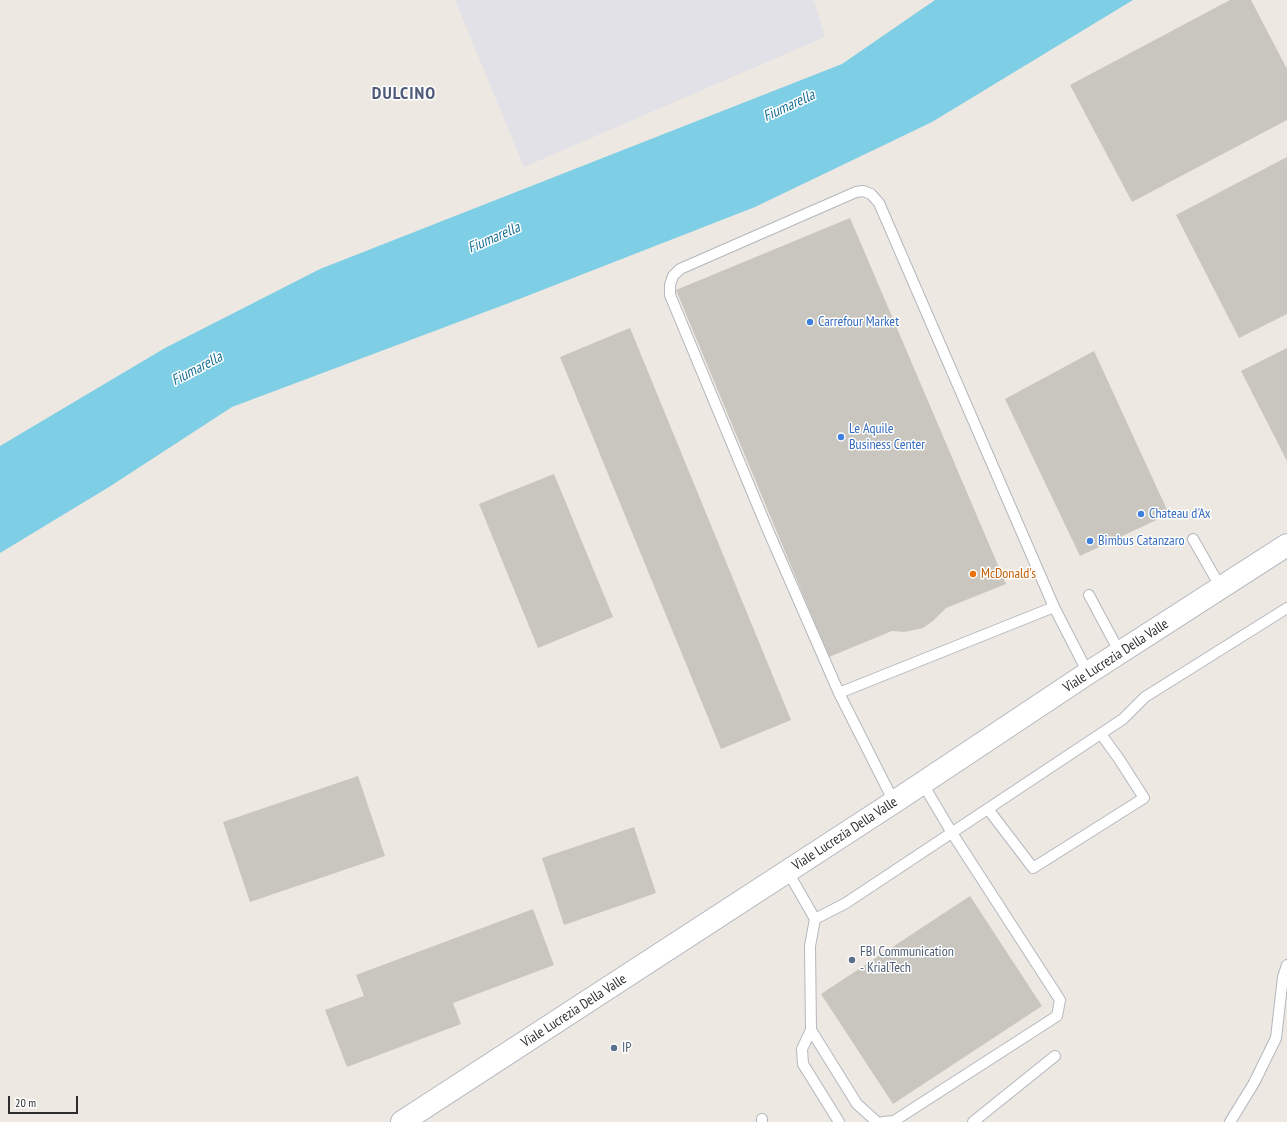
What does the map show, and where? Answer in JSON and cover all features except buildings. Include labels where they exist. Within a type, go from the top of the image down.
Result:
[{"type":"main road","name":"Viale Lucrezia Della Valle","points":[[402,1122],[923,784],[1088,673],[1287,545]]},
{"type":"lane","points":[[894,802],[839,693],[767,528],[670,295],[670,284],[673,276],[680,269],[856,192],[863,191],[871,194],[879,203],[1054,608],[1088,673]]},
{"type":"lane","points":[[1193,538],[1221,588]]},
{"type":"lane","points":[[1089,595],[1120,653]]},
{"type":"lane","points":[[839,693],[1054,608]]},
{"type":"lane","points":[[815,919],[846,903],[1101,734],[1123,719],[1145,697],[1287,608]]},
{"type":"lane","points":[[988,809],[1033,868],[1144,798],[1101,734]]},
{"type":"lane","points":[[883,1122],[894,1121],[1057,1016],[1060,1000],[952,833],[923,784]]},
{"type":"lane","points":[[788,872],[815,919],[810,946],[811,1030],[802,1049],[803,1064],[839,1122]]},
{"type":"lane","points":[[1230,1122],[1254,1083],[1276,1038],[1283,977],[1287,965]]},
{"type":"lane","points":[[811,1030],[858,1104],[877,1122]]},
{"type":"lane","points":[[973,1122],[1055,1056]]},
{"type":"shaded area","points":[[455,0],[814,0],[825,37],[524,167]]},
{"type":"water","name":"Fiumarella","points":[[935,0],[1133,0],[932,122],[755,207],[509,303],[232,407],[109,487],[0,553],[0,446],[165,348],[320,269],[842,64]]},
{"type":"place","name":"Carrefour Market","points":[[810,322]]},
{"type":"place","name":"Le Aquile Business Center","points":[[841,437]]},
{"type":"place","name":"Chateau d'Ax","points":[[1141,514]]},
{"type":"place","name":"Bimbus Catanzaro","points":[[1090,541]]},
{"type":"place","name":"McDonald's","points":[[973,574]]},
{"type":"place","name":"FBI Communication - KrialTech","points":[[852,960]]},
{"type":"place","name":"IP","points":[[614,1048]]},
{"type":"district","name":"DULCINO","points":[[404,94]]}]
